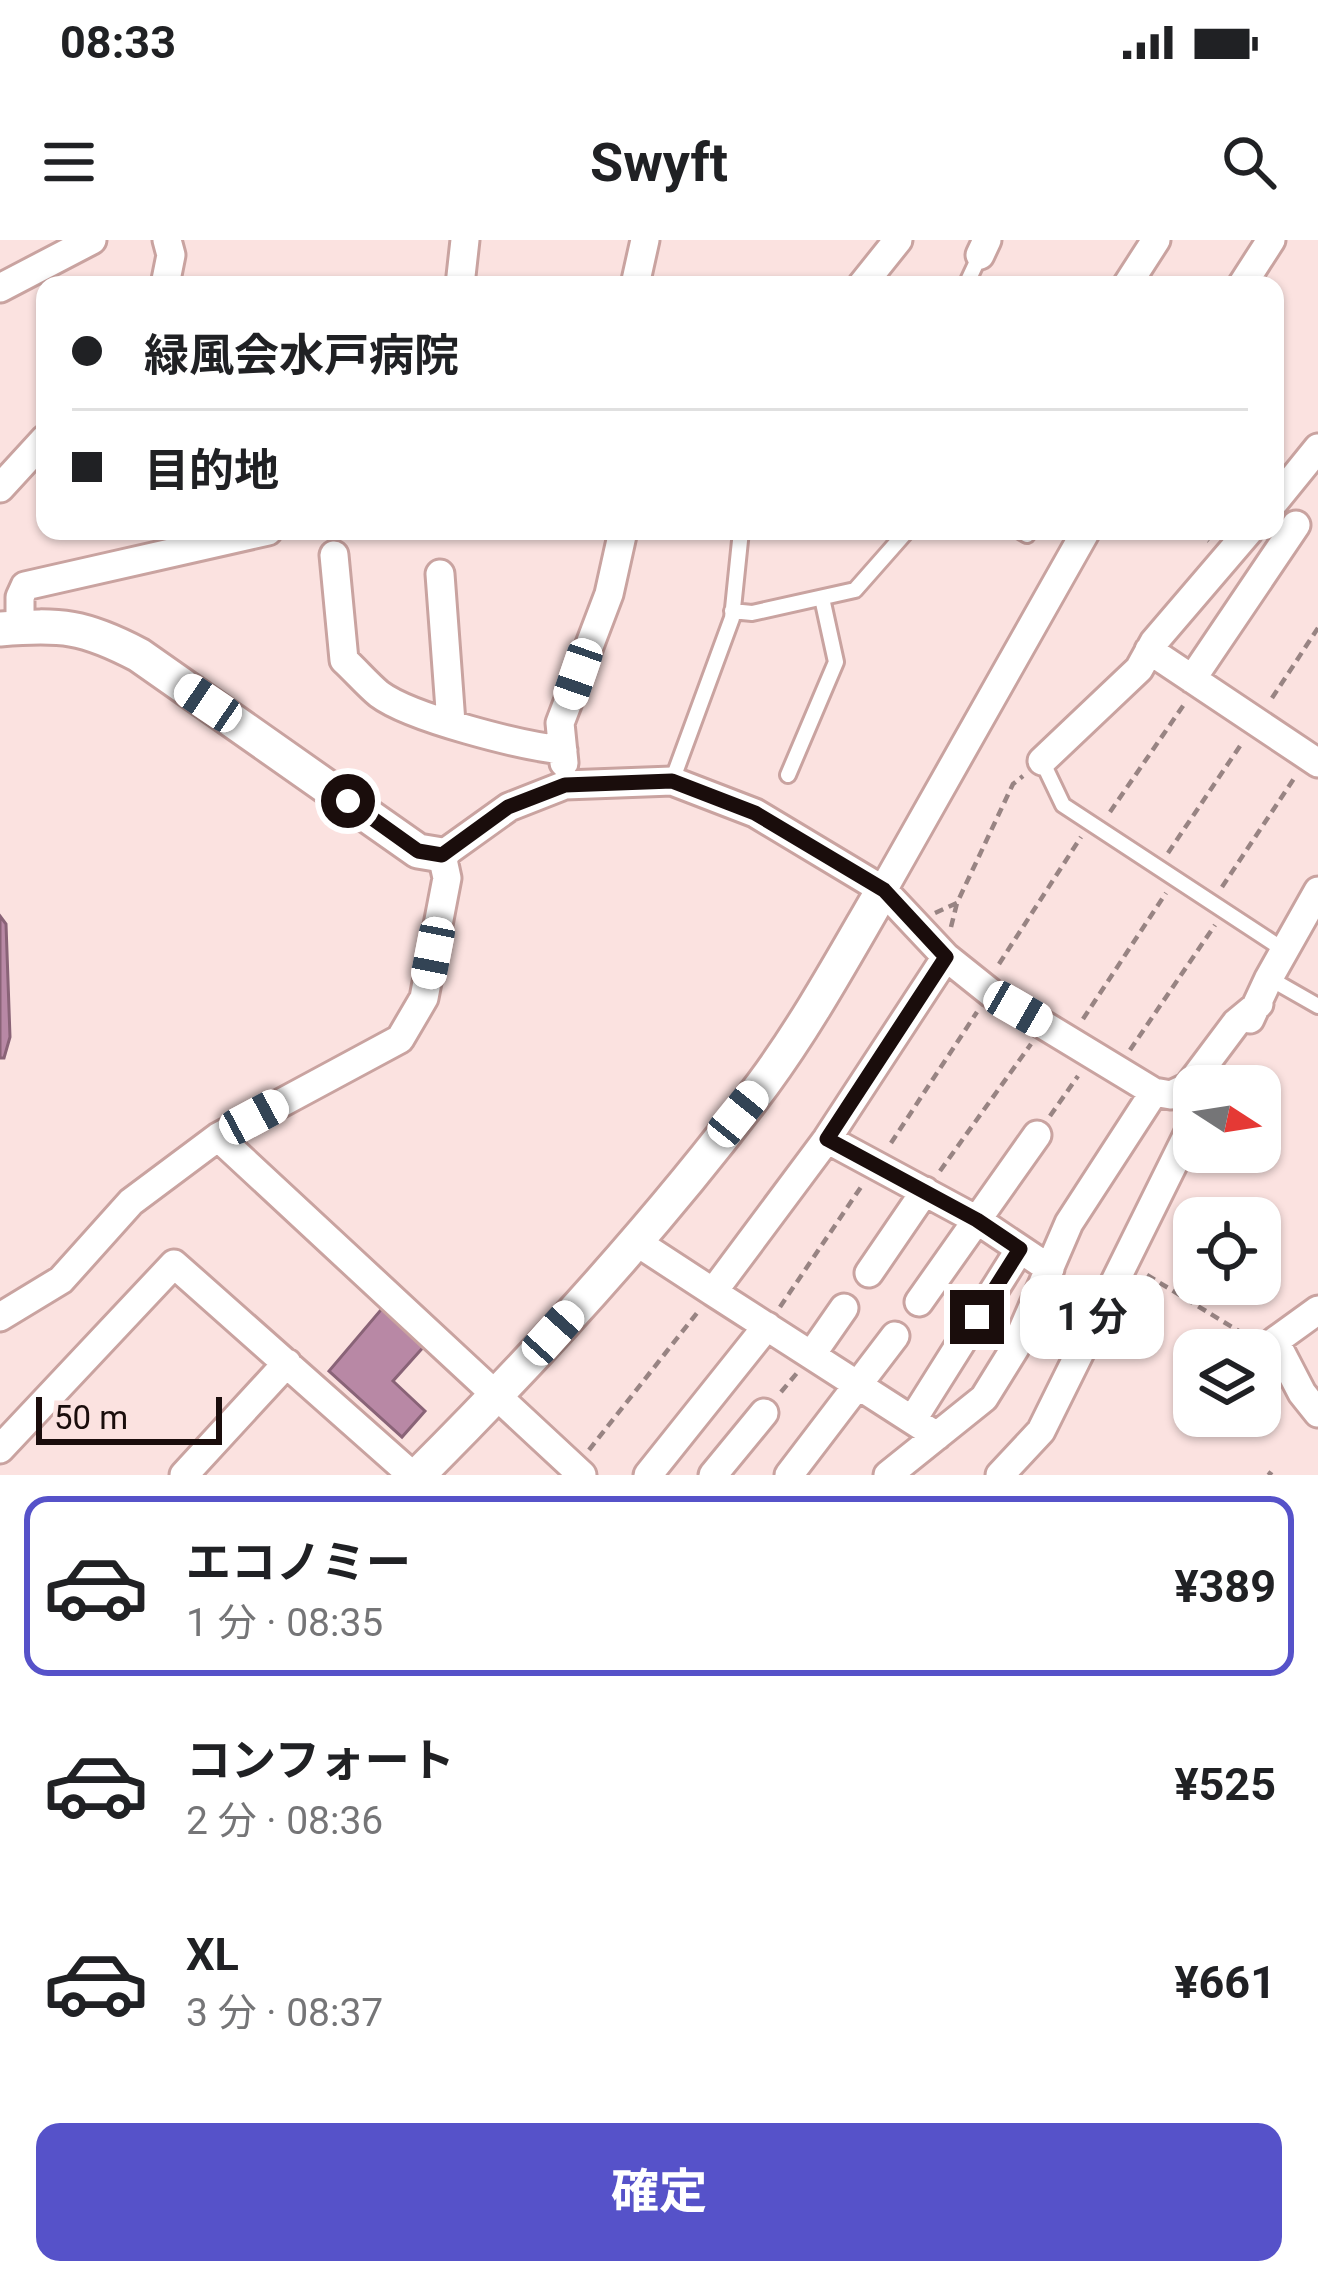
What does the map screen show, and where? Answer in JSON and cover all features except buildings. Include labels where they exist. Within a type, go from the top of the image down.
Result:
[{"type":"street","points":[[0,288],[92,240]]},
{"type":"street","points":[[167,240],[171,255],[167,276]]},
{"type":"street","points":[[461,276],[465,240]]},
{"type":"street","points":[[637,276],[645,240]]},
{"type":"street","points":[[869,276],[898,240]]},
{"type":"street","points":[[1133,276],[1156,240]]},
{"type":"street","points":[[1248,276],[1271,240]]},
{"type":"street","points":[[1284,490],[1318,448]]},
{"type":"street","points":[[0,488],[36,449]]},
{"type":"street","points":[[1195,681],[1296,526]]},
{"type":"street","points":[[228,540],[25,586],[10,628],[77,628],[124,648],[418,851],[442,855],[508,807],[565,785],[672,781],[755,813],[884,890],[946,957],[984,987],[1154,1092],[1171,1095],[1188,1088],[1264,991]]},
{"type":"street","points":[[565,785],[560,723],[609,593],[621,540]]},
{"type":"street","points":[[0,1449],[174,1264],[415,1475],[498,1395],[635,1240],[764,1083],[884,890],[1081,540]]},
{"type":"street","points":[[1042,761],[1138,669],[1241,540]]},
{"type":"street","points":[[334,555],[344,660],[382,697],[530,747],[563,749]]},
{"type":"street","points":[[440,574],[451,723]]},
{"type":"street","points":[[1149,650],[1313,760]]},
{"type":"street","points":[[0,1317],[61,1280],[130,1202],[218,1137],[400,1039],[424,998],[446,878],[442,855]]},
{"type":"street","points":[[1224,1065],[1318,891]]},
{"type":"street","points":[[713,1292],[827,1139],[946,957]]},
{"type":"street","points":[[888,1475],[984,1398],[1015,1348],[1069,1223],[1154,1092]]},
{"type":"street","points":[[919,1302],[1037,1136]]},
{"type":"street","points":[[218,1137],[578,1472]]},
{"type":"street","points":[[827,1139],[977,1220],[1049,1269]]},
{"type":"street","points":[[1000,1475],[1041,1431],[1173,1165]]},
{"type":"street","points":[[868,1273],[925,1191]]},
{"type":"street","points":[[635,1240],[938,1436]]},
{"type":"street","points":[[913,1419],[1020,1249]]},
{"type":"street","points":[[812,1354],[844,1308]]},
{"type":"street","points":[[1281,1337],[1318,1310]]},
{"type":"street","points":[[648,1475],[767,1326]]},
{"type":"street","points":[[789,1475],[895,1336]]},
{"type":"street","points":[[1281,1354],[1318,1413]]},
{"type":"street","points":[[184,1475],[287,1364]]},
{"type":"street","points":[[713,1475],[764,1413]]},
{"type":"lane","points":[[970,276],[984,248]]},
{"type":"lane","points":[[672,781],[732,611],[740,540]]},
{"type":"lane","points":[[732,611],[752,613],[855,590],[899,540]]},
{"type":"lane","points":[[788,775],[836,662],[822,598]]},
{"type":"lane","points":[[1042,761],[1064,805],[1284,950]]},
{"type":"lane","points":[[1264,991],[1318,1006]]},
{"type":"path","points":[[1158,867],[1318,628]]},
{"type":"path","points":[[984,987],[1195,681]]},
{"type":"path","points":[[1037,1136],[1093,1055],[1218,907],[1313,760]]},
{"type":"path","points":[[909,917],[927,916],[957,904],[1013,784],[1042,761]]},
{"type":"path","points":[[1093,1055],[1175,879]]},
{"type":"path","points":[[925,1191],[1045,1024]]},
{"type":"path","points":[[1125,1262],[1238,1329]]},
{"type":"path","points":[[578,1472],[713,1292]]},
{"type":"path","points":[[764,1413],[812,1354]]},
{"type":"shaded area","points":[[0,916],[6,924],[10,1037],[4,1058],[0,1058]]},
{"type":"shaded area","points":[[385,1305],[428,1342],[393,1381],[425,1411],[402,1437],[329,1371]]},
{"type":"route","points":[[348,801],[418,851],[442,855],[508,807],[565,785],[672,781],[755,813],[884,890],[946,957],[827,1139],[977,1220],[1020,1249],[977,1317]]}]
